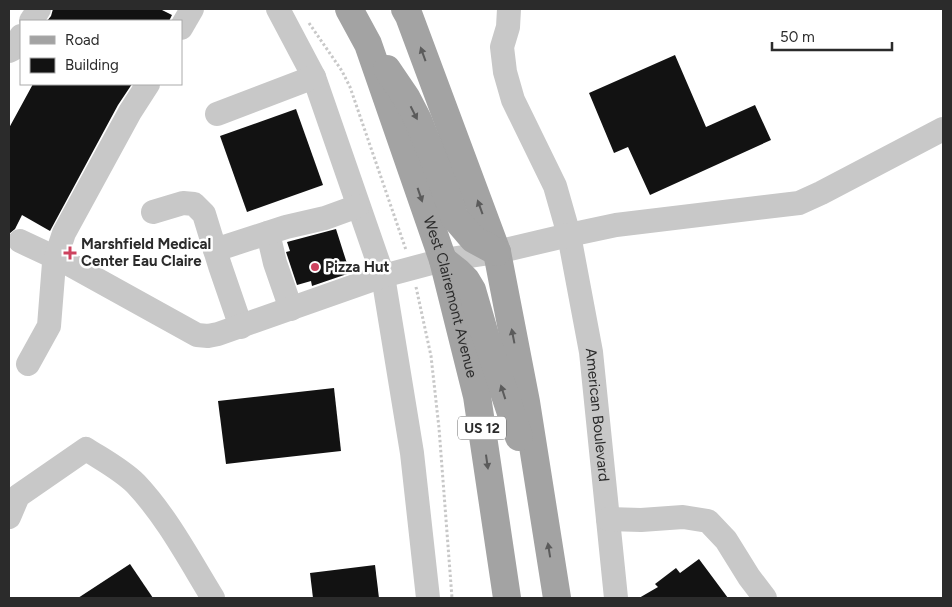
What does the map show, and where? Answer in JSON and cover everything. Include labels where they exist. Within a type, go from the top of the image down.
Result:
[{"type":"main road","name":"West Clairemont Avenue","points":[[349,9],[368,44],[443,260],[477,396],[507,598]]},
{"type":"main road","name":"US 12","points":[[405,9],[497,252],[526,402],[557,598]]},
{"type":"main road","points":[[368,44],[390,72],[418,120],[455,218],[473,240],[497,252]]},
{"type":"main road","points":[[443,260],[466,280],[472,290],[504,396],[542,504]]},
{"type":"street","points":[[32,20],[39,9]]},
{"type":"street","points":[[182,26],[192,9]]},
{"type":"street","points":[[278,9],[314,77],[383,276],[412,453],[428,598]]},
{"type":"street","name":"American Boulevard","points":[[509,9],[508,27],[502,47],[505,72],[513,100],[555,186],[569,235],[592,352],[616,598]]},
{"type":"street","points":[[9,52],[20,38]]},
{"type":"street","points":[[217,114],[314,77]]},
{"type":"street","points":[[28,364],[49,326],[54,262],[64,233],[130,112],[147,85]]},
{"type":"street","points":[[20,241],[55,257],[197,335],[208,336],[383,276],[443,260],[497,252],[616,225],[799,203],[822,193],[943,129]]},
{"type":"street","points":[[153,212],[183,203],[194,204],[204,214],[241,326]]},
{"type":"street","points":[[215,250],[286,227],[325,218],[358,206]]},
{"type":"street","points":[[268,233],[275,263],[291,309]]},
{"type":"street","points":[[9,516],[18,496],[86,449],[117,469],[135,484],[160,513],[213,598]]},
{"type":"street","points":[[608,519],[641,520],[683,517],[708,521],[726,540],[749,577],[765,598]]},
{"type":"building","points":[[53,9],[160,9],[172,15],[170,20],[48,20]]},
{"type":"building","points":[[675,55],[706,127],[755,105],[771,140],[650,195],[628,147],[614,153],[589,93]]},
{"type":"building","points":[[32,85],[131,85],[118,105],[50,231],[22,215],[15,229],[9,234],[9,128]]},
{"type":"building","points":[[296,109],[323,185],[247,212],[220,136]]},
{"type":"building","name":"Pizza Hut","points":[[336,229],[350,273],[312,286],[311,281],[297,285],[286,252],[290,251],[287,242]]},
{"type":"building","points":[[334,388],[341,451],[226,464],[218,401]]},
{"type":"building","points":[[699,559],[728,598],[639,598],[658,587],[655,584],[676,568],[680,573]]},
{"type":"building","points":[[130,564],[153,598],[78,598]]},
{"type":"building","points":[[375,565],[379,598],[313,598],[310,573]]},
{"type":"place","name":"Marshfield Medical Center Eau Claire","points":[[70,253]]},
{"type":"place","name":"Pizza Hut","points":[[315,267]]}]
